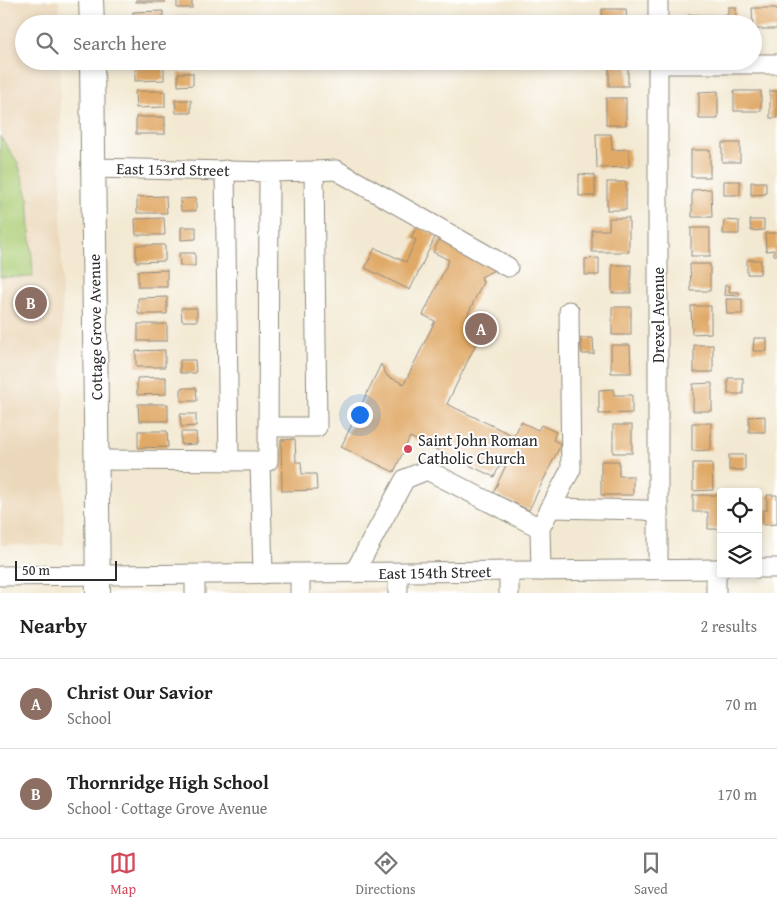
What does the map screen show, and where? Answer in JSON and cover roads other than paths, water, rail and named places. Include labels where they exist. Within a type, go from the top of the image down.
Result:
[{"type":"main road","points":[[91,0],[92,15]]},
{"type":"main road","name":"Cottage Grove Avenue","points":[[92,70],[98,585]]},
{"type":"street","points":[[658,0],[658,15]]},
{"type":"street","points":[[762,64],[777,64]]},
{"type":"street","name":"Drexel Avenue","points":[[658,70],[658,569]]},
{"type":"street","name":"East 153rd Street","points":[[93,168],[261,171],[336,170],[508,267]]},
{"type":"street","points":[[225,170],[229,461]]},
{"type":"street","points":[[96,460],[268,461],[261,171]]},
{"type":"street","points":[[268,428],[317,427],[314,171]]},
{"type":"street","points":[[541,571],[540,528],[571,469],[569,311]]},
{"type":"street","points":[[260,461],[262,574]]},
{"type":"street","points":[[354,573],[405,479],[427,470],[540,528]]},
{"type":"street","points":[[550,508],[645,510],[658,512]]},
{"type":"street","points":[[762,568],[777,568]]},
{"type":"street","name":"East 154th Street","points":[[0,576],[98,585],[195,584],[262,574],[717,569]]},
{"type":"street","points":[[509,571],[509,593]]},
{"type":"street","points":[[398,573],[398,593]]},
{"type":"street","points":[[300,574],[300,593]]},
{"type":"street","points":[[716,593],[718,578]]},
{"type":"place","name":"Thornridge High School","points":[[31,303]]},
{"type":"place","name":"Christ Our Savior","points":[[481,329]]},
{"type":"place","name":"Saint John Roman Catholic Church","points":[[408,449]]}]
